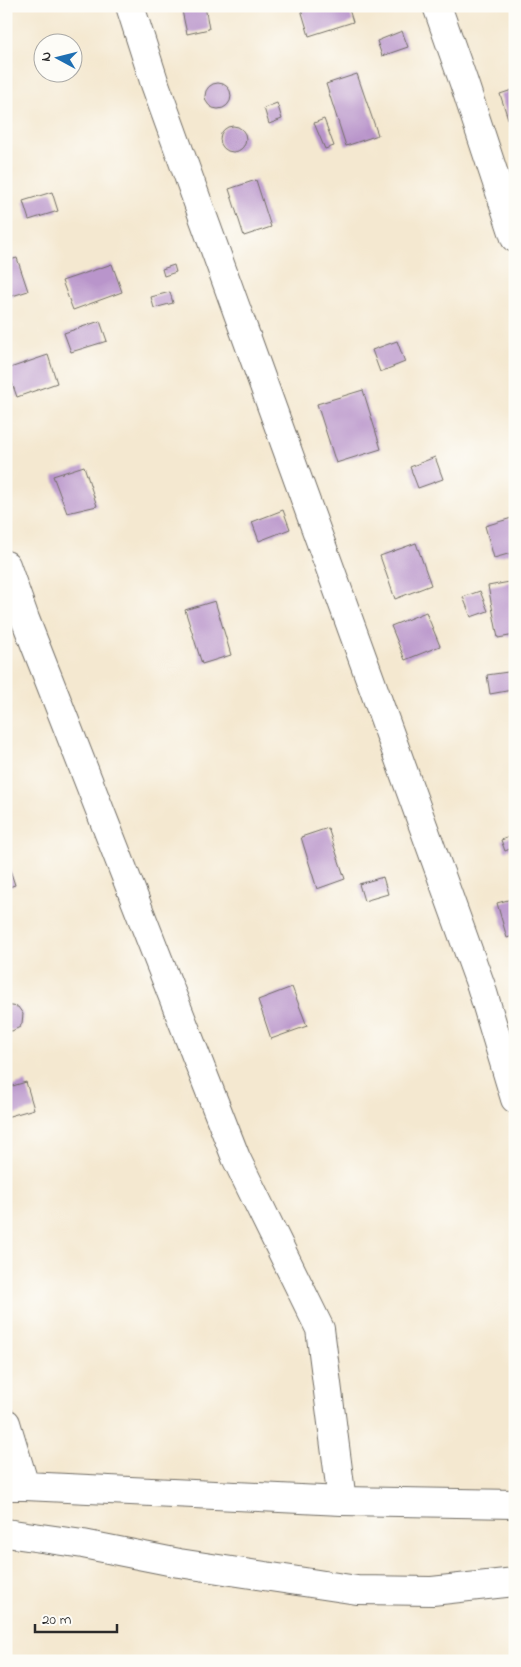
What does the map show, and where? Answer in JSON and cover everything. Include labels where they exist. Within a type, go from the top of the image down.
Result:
[{"type":"street","points":[[130,6],[155,84],[481,986],[515,1099]]},
{"type":"street","points":[[437,6],[515,238]]},
{"type":"street","points":[[6,565],[236,1158],[320,1329],[342,1501]]},
{"type":"street","points":[[6,1423],[16,1486],[342,1501],[515,1504]]},
{"type":"street","points":[[6,1533],[83,1544],[179,1563],[357,1590],[432,1590],[515,1582]]},
{"type":"building","points":[[181,6],[205,6],[209,29],[187,34]]},
{"type":"building","points":[[300,6],[348,6],[353,22],[309,36]]},
{"type":"building","points":[[402,31],[408,47],[382,56],[377,41]]},
{"type":"building","points":[[357,74],[378,135],[346,146],[326,84]]},
{"type":"building","points":[[218,83],[227,87],[231,96],[227,105],[218,109],[209,105],[205,96],[209,87]]},
{"type":"building","points":[[515,89],[515,137],[514,137],[500,94]]},
{"type":"building","points":[[277,103],[282,119],[269,124],[264,108]]},
{"type":"building","points":[[324,119],[334,146],[325,149],[314,123]]},
{"type":"building","points":[[233,126],[242,130],[246,139],[242,148],[233,152],[224,148],[220,139],[224,130]]},
{"type":"building","points":[[256,180],[271,227],[244,236],[229,189]]},
{"type":"building","points":[[52,192],[58,211],[29,220],[23,201]]},
{"type":"building","points":[[17,258],[28,291],[6,298],[6,261]]},
{"type":"building","points":[[112,264],[122,292],[73,310],[62,281]]},
{"type":"building","points":[[174,265],[176,272],[164,276],[162,269]]},
{"type":"building","points":[[170,292],[173,303],[154,308],[151,297]]},
{"type":"building","points":[[100,321],[107,341],[71,352],[64,333]]},
{"type":"building","points":[[397,341],[405,362],[380,372],[372,350]]},
{"type":"building","points":[[48,355],[57,383],[17,397],[7,369]]},
{"type":"building","points":[[363,390],[381,449],[336,463],[317,404]]},
{"type":"building","points":[[435,457],[443,479],[418,488],[410,467]]},
{"type":"building","points":[[84,466],[97,506],[67,513],[53,476]]},
{"type":"building","points":[[283,510],[290,529],[259,541],[252,522]]},
{"type":"building","points":[[515,517],[515,552],[494,558],[485,526]]},
{"type":"building","points":[[416,543],[431,585],[395,599],[380,556]]},
{"type":"building","points":[[515,581],[515,635],[498,638],[488,586]]},
{"type":"building","points":[[480,591],[488,611],[471,617],[463,597]]},
{"type":"building","points":[[215,601],[231,655],[202,664],[185,610]]},
{"type":"building","points":[[426,612],[440,646],[405,660],[391,626]]},
{"type":"building","points":[[508,672],[512,690],[490,694],[487,675]]},
{"type":"building","points":[[328,828],[345,879],[317,889],[301,837]]},
{"type":"building","points":[[515,835],[515,847],[505,851],[501,840]]},
{"type":"building","points":[[6,858],[15,885],[6,888]]},
{"type":"building","points":[[383,877],[388,894],[364,901],[359,884]]},
{"type":"building","points":[[515,898],[515,935],[507,938],[497,903]]},
{"type":"building","points":[[292,987],[307,1026],[271,1039],[258,1000]]},
{"type":"building","points":[[6,1005],[18,1007],[23,1014],[20,1027],[12,1031],[6,1030]]},
{"type":"building","points":[[26,1082],[34,1109],[6,1117],[6,1088]]}]
